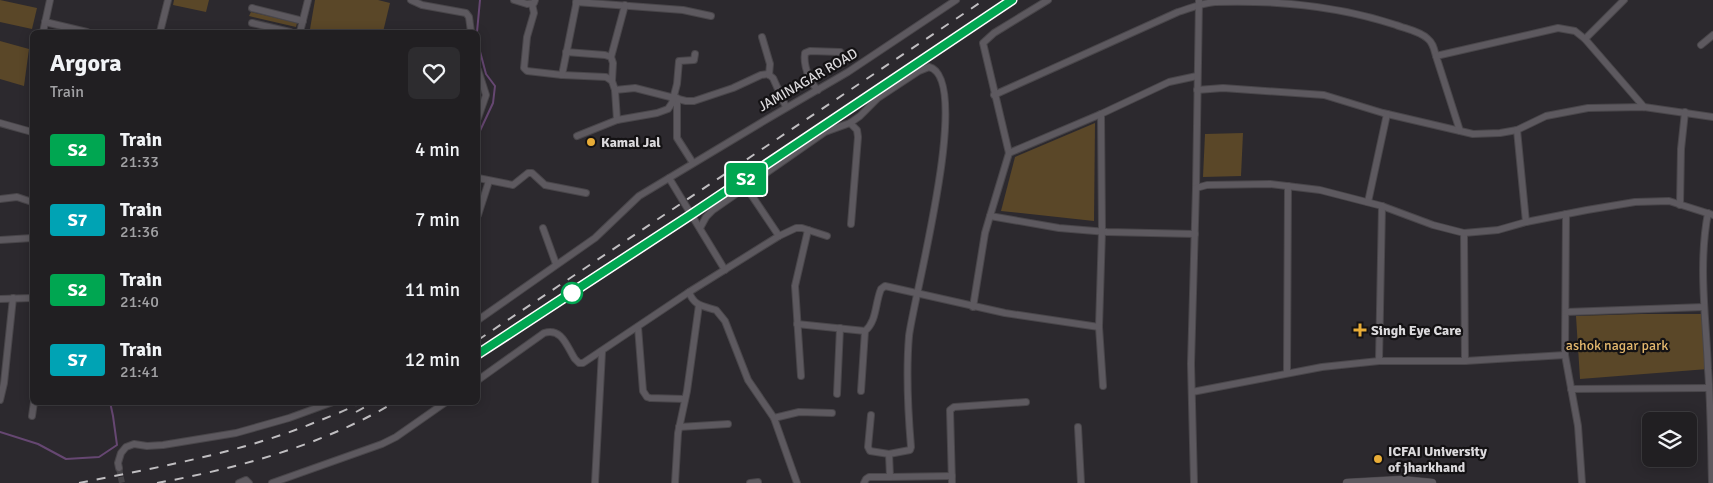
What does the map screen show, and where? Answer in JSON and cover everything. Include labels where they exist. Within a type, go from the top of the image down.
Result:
[{"type":"street","points":[[43,30],[50,0]]},
{"type":"street","points":[[160,30],[168,0]]},
{"type":"street","points":[[301,30],[308,0]]},
{"type":"street","points":[[411,0],[422,5],[466,13],[469,16],[471,30]]},
{"type":"street","points":[[514,0],[534,2],[534,13],[526,43],[525,70],[562,76],[606,78],[612,81]]},
{"type":"street","name":"JAMINAGAR ROAD","points":[[480,319],[595,238],[640,196],[882,51],[946,3],[956,0]]},
{"type":"street","points":[[973,307],[985,233],[1009,153],[982,46],[983,42],[1048,0]]},
{"type":"street","points":[[994,95],[1199,2],[1275,0],[1331,7],[1382,20],[1421,34],[1432,44],[1460,131]]},
{"type":"street","points":[[1584,39],[1624,0]]},
{"type":"street","points":[[562,76],[577,1],[683,10],[711,16]]},
{"type":"street","points":[[1194,483],[1191,364],[1199,2]]},
{"type":"street","points":[[617,120],[615,90],[612,81],[613,61],[611,57],[625,5]]},
{"type":"street","points":[[252,8],[303,21]]},
{"type":"street","points":[[45,22],[79,30]]},
{"type":"street","points":[[252,23],[282,30]]},
{"type":"street","points":[[1436,56],[1558,28],[1575,31],[1644,107]]},
{"type":"street","points":[[1701,45],[1713,35]]},
{"type":"street","points":[[762,37],[770,64],[769,75],[786,107]]},
{"type":"street","points":[[818,90],[812,84],[804,58],[805,53],[810,51],[840,52]]},
{"type":"street","points":[[566,52],[611,57]]},
{"type":"street","points":[[693,163],[677,138],[675,98],[679,61],[694,60],[695,54]]},
{"type":"street","points":[[700,228],[706,217],[713,210],[825,132],[850,123],[878,98],[918,71],[924,68],[936,70],[945,95],[943,157],[909,334],[910,450],[889,454],[870,451],[868,447],[871,415]]},
{"type":"street","points":[[615,90],[636,88],[690,101],[733,88],[761,75],[769,75]]},
{"type":"street","points":[[1009,153],[1101,114],[1169,82],[1197,76]]},
{"type":"street","points":[[480,85],[486,95],[480,112]]},
{"type":"street","points":[[1197,90],[1223,88],[1324,96],[1387,114],[1473,134],[1517,130],[1546,116],[1588,108],[1644,107],[1713,117]]},
{"type":"street","points":[[577,136],[617,120],[664,111],[671,106],[675,98]]},
{"type":"street","points":[[1680,205],[1681,149],[1685,112]]},
{"type":"street","points":[[1101,114],[1102,232],[1099,327],[1103,386]]},
{"type":"street","points":[[1368,202],[1387,114]]},
{"type":"street","points":[[0,123],[30,131]]},
{"type":"street","points":[[850,123],[856,130],[858,137],[851,224]]},
{"type":"street","points":[[1517,130],[1526,222]]},
{"type":"street","points":[[480,179],[513,185],[528,174],[532,174],[545,185],[586,194]]},
{"type":"street","points":[[669,178],[700,228],[723,271]]},
{"type":"street","points":[[480,209],[489,181]]},
{"type":"street","points":[[1196,188],[1208,185],[1270,184],[1320,190],[1382,206],[1433,225],[1464,232],[1498,230],[1526,222],[1635,202],[1669,202],[1710,214],[1703,254],[1712,483]]},
{"type":"street","points":[[1287,373],[1288,186]]},
{"type":"street","points":[[746,187],[779,236]]},
{"type":"street","points":[[0,199],[17,197],[30,201]]},
{"type":"street","points":[[1378,361],[1382,206]]},
{"type":"street","points":[[1566,214],[1565,355],[1578,426],[1582,483]]},
{"type":"street","points":[[990,216],[1059,228],[1102,232],[1195,234]]},
{"type":"street","points":[[543,228],[556,264]]},
{"type":"street","points":[[480,379],[544,333],[550,331],[560,334],[579,363],[584,363],[689,292],[779,236],[796,228],[827,236]]},
{"type":"street","points":[[801,376],[795,286],[808,230]]},
{"type":"street","points":[[1464,232],[1465,361]]},
{"type":"street","points":[[0,240],[30,238]]},
{"type":"street","points":[[861,391],[865,330],[873,321],[881,288],[885,286],[1005,314],[1099,327]]},
{"type":"street","points":[[689,292],[699,305],[716,310],[725,321],[748,380],[774,418],[797,483]]},
{"type":"street","points":[[0,400],[4,383],[13,298]]},
{"type":"street","points":[[0,299],[30,298]]},
{"type":"street","points":[[675,483],[679,427],[699,305]]},
{"type":"street","points":[[1566,312],[1704,307]]},
{"type":"street","points":[[797,324],[865,330]]},
{"type":"street","points":[[638,327],[643,391],[645,395],[650,398],[685,398]]},
{"type":"street","points":[[837,394],[840,328]]},
{"type":"street","points":[[595,483],[602,352]]},
{"type":"street","points":[[1192,392],[1322,367],[1378,361],[1465,361],[1565,355]]},
{"type":"street","points":[[1571,389],[1709,388]]},
{"type":"street","points":[[864,483],[869,478],[890,477],[952,480],[950,410],[954,407],[1026,402]]},
{"type":"street","points":[[32,416],[34,405]]},
{"type":"street","points":[[119,468],[118,463],[121,453],[126,447],[134,444],[147,446],[163,445],[236,433],[289,418],[325,405]]},
{"type":"street","points":[[272,483],[382,444],[408,429],[442,405]]},
{"type":"street","points":[[774,418],[798,412],[832,413]]},
{"type":"street","points":[[679,427],[728,424]]},
{"type":"street","points":[[1078,427],[1081,483]]},
{"type":"street","points":[[889,454],[890,477]]},
{"type":"street","points":[[238,483],[246,480],[249,483]]},
{"type":"street","points":[[1347,483],[1401,480],[1432,483]]},
{"type":"street","points":[[750,483],[758,482]]},
{"type":"green space","points":[[0,0],[37,8],[32,29],[0,22]]},
{"type":"green space","points":[[174,0],[209,0],[206,12],[173,5]]},
{"type":"green space","points":[[315,0],[378,0],[390,3],[383,30],[310,29]]},
{"type":"green space","points":[[251,12],[297,23],[296,27],[249,16]]},
{"type":"green space","points":[[0,41],[29,49],[24,86],[0,79]]},
{"type":"green space","points":[[1095,123],[1094,221],[1001,211],[1015,157]]},
{"type":"green space","points":[[1243,133],[1241,176],[1203,177],[1205,134]]},
{"type":"green space","name":"ashok nagar park","points":[[1704,314],[1708,369],[1580,379],[1576,316]]},
{"type":"waterway","points":[[477,30],[480,0]]},
{"type":"waterway","points":[[480,52],[486,74],[495,86],[493,103],[480,131]]},
{"type":"waterway","points":[[0,432],[38,444],[66,459],[99,457],[117,445],[111,405]]},
{"type":"tunnel","points":[[119,468],[122,483]]},
{"type":"railway","points":[[480,339],[984,0]]},
{"type":"railway","points":[[480,353],[692,214],[1012,0]]},
{"type":"railway","points":[[79,483],[229,451],[287,433],[356,405]]},
{"type":"railway","points":[[356,412],[369,405]]},
{"type":"railway","points":[[157,483],[219,470],[310,443],[339,431],[389,405]]},
{"type":"train","name":"S2","points":[[480,353],[692,214],[1012,0]]},
{"type":"place","name":"Kamal Jal","points":[[591,142]]},
{"type":"place","name":"Singh Eye Care","points":[[1360,330]]},
{"type":"place","name":"ICFAI University of jharkhand","points":[[1378,459]]}]
